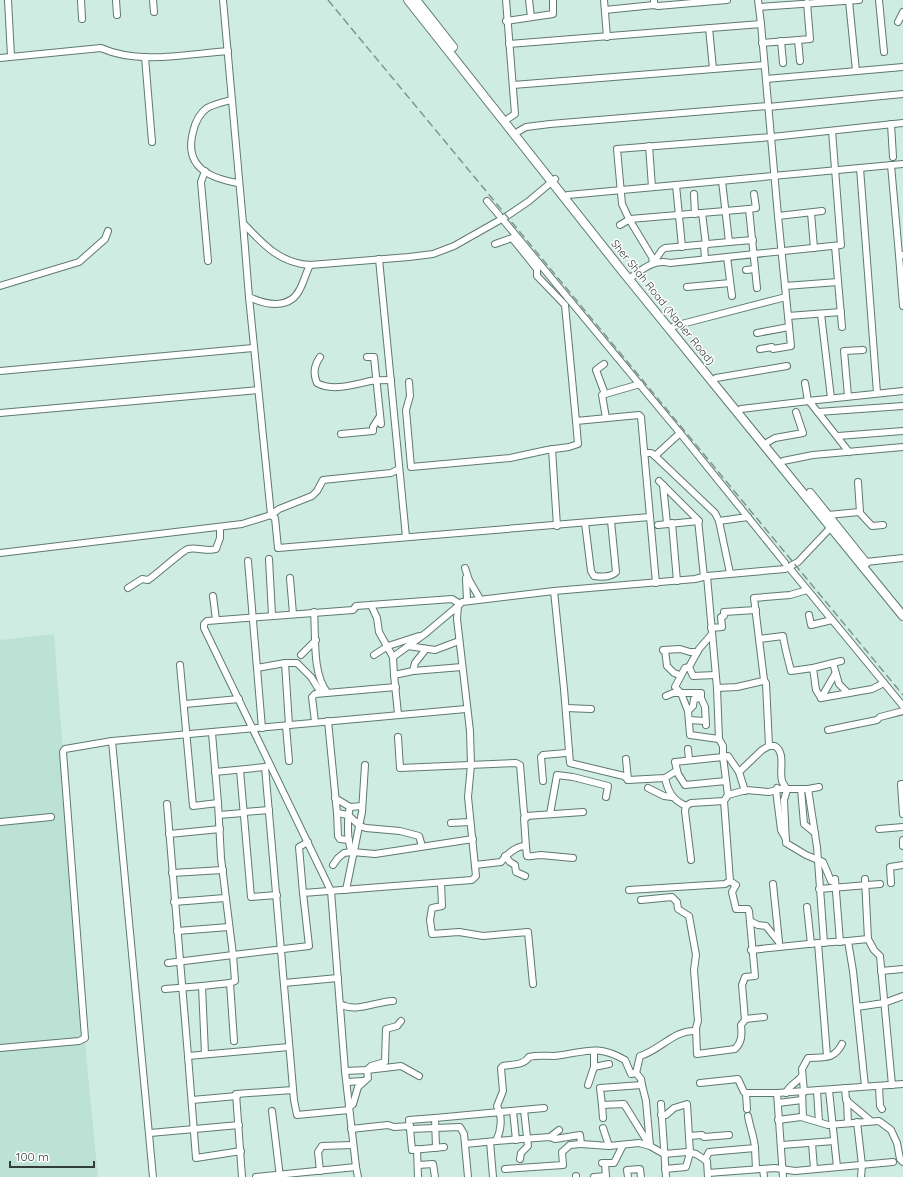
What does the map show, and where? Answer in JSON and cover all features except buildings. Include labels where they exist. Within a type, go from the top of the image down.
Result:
[{"type":"main road","name":"Sher Shah Road (Napier Road)","points":[[408,0],[483,90],[509,118],[554,181],[568,195],[625,270],[633,276],[672,327],[716,378],[828,515],[833,526],[866,562],[903,609]]},
{"type":"main road","name":"Sher Shah Road (Napier Road)","points":[[416,0],[483,90],[554,181],[833,526],[903,616]]},
{"type":"street","points":[[8,0],[11,56]]},
{"type":"street","points":[[80,0],[82,19]]},
{"type":"street","points":[[116,0],[117,15]]},
{"type":"street","points":[[153,0],[154,12]]},
{"type":"street","points":[[223,0],[238,183],[258,390],[271,515],[275,518],[278,548],[406,536],[557,526],[650,517]]},
{"type":"street","points":[[506,0],[506,21],[515,114],[509,118]]},
{"type":"street","points":[[529,0],[531,17]]},
{"type":"street","points":[[506,21],[553,14],[553,0]]},
{"type":"street","points":[[604,0],[607,37]]},
{"type":"street","points":[[605,10],[654,2],[728,0]]},
{"type":"street","points":[[760,349],[772,347],[773,350],[791,346],[759,3],[807,3],[820,1],[858,0]]},
{"type":"street","points":[[879,0],[884,52]]},
{"type":"street","points":[[848,1],[856,72]]},
{"type":"street","points":[[762,43],[810,39],[807,3]]},
{"type":"street","points":[[898,22],[903,12]]},
{"type":"street","points":[[509,44],[761,24]]},
{"type":"street","points":[[709,28],[713,69]]},
{"type":"street","points":[[798,40],[800,61]]},
{"type":"street","points":[[781,41],[783,62]]},
{"type":"street","points":[[0,58],[101,48],[116,55],[145,57],[228,50]]},
{"type":"street","points":[[145,57],[152,142]]},
{"type":"street","points":[[513,85],[764,65]]},
{"type":"street","points":[[766,79],[903,67]]},
{"type":"street","points":[[519,132],[526,127],[550,124],[768,107],[903,94]]},
{"type":"street","points":[[231,100],[208,108],[202,113],[194,127],[191,144],[193,158],[204,171],[221,180],[238,183]]},
{"type":"street","points":[[653,263],[652,257],[629,219],[622,204],[617,149],[772,137],[903,123]]},
{"type":"street","points":[[891,124],[893,157]]},
{"type":"street","points":[[653,263],[782,252],[841,245],[832,131]]},
{"type":"street","points":[[649,146],[652,187]]},
{"type":"street","points":[[568,195],[903,164]]},
{"type":"street","points":[[891,165],[901,255],[903,306]]},
{"type":"street","points":[[860,168],[877,393]]},
{"type":"street","points":[[204,171],[201,182],[208,261]]},
{"type":"street","points":[[243,223],[269,250],[299,264],[310,265],[433,254],[454,246],[507,216],[554,181]]},
{"type":"street","points":[[722,181],[724,211],[729,242]]},
{"type":"street","points":[[676,185],[682,247]]},
{"type":"street","points":[[694,194],[705,245],[705,259]]},
{"type":"street","points":[[620,225],[629,219],[756,208],[754,194]]},
{"type":"street","points":[[488,201],[499,215]]},
{"type":"street","points":[[750,209],[757,288]]},
{"type":"street","points":[[778,216],[822,211]]},
{"type":"street","points":[[811,212],[814,248]]},
{"type":"street","points":[[504,221],[640,384],[785,563]]},
{"type":"street","points":[[0,286],[79,262],[105,239],[108,231]]},
{"type":"street","points":[[409,382],[410,396],[406,410],[411,466],[510,458],[578,444],[565,305],[537,276],[537,269],[512,238],[495,244]]},
{"type":"street","points":[[633,276],[653,263],[665,248],[752,240]]},
{"type":"street","points":[[835,246],[842,327]]},
{"type":"street","points":[[727,257],[732,296]]},
{"type":"street","points":[[379,259],[406,536]]},
{"type":"street","points":[[249,297],[262,303],[275,304],[285,302],[294,297],[300,289],[310,265]]},
{"type":"street","points":[[746,270],[755,269]]},
{"type":"street","points":[[785,286],[838,282]]},
{"type":"street","points":[[687,287],[730,283]]},
{"type":"street","points":[[672,327],[786,297]]},
{"type":"street","points":[[788,316],[840,312]]},
{"type":"street","points":[[821,314],[831,398]]},
{"type":"street","points":[[757,333],[789,327]]},
{"type":"street","points":[[0,371],[254,348]]},
{"type":"street","points":[[848,396],[844,351],[863,350]]},
{"type":"street","points":[[320,357],[314,368],[314,373],[317,383],[323,386],[351,386],[391,380]]},
{"type":"street","points":[[367,357],[374,357],[381,424]]},
{"type":"street","points":[[604,364],[596,370],[605,394]]},
{"type":"street","points":[[716,378],[787,366]]},
{"type":"street","points":[[805,383],[808,401],[838,436],[849,452]]},
{"type":"street","points":[[606,418],[602,395],[640,384]]},
{"type":"street","points":[[0,413],[258,390]]},
{"type":"street","points":[[741,409],[903,391]]},
{"type":"street","points":[[818,412],[903,406]]},
{"type":"street","points":[[768,442],[775,438],[803,433],[796,412]]},
{"type":"street","points":[[576,421],[639,415],[641,417],[656,583]]},
{"type":"street","points":[[341,434],[373,431],[380,416]]},
{"type":"street","points":[[838,436],[903,431]]},
{"type":"street","points":[[655,456],[680,433]]},
{"type":"street","points":[[783,461],[789,458],[903,447]]},
{"type":"street","points":[[552,449],[557,526]]},
{"type":"street","points":[[644,453],[651,453],[655,456],[710,508],[718,520],[730,573]]},
{"type":"street","points":[[0,553],[112,538],[242,524],[271,515],[279,509],[312,496],[317,491],[323,480],[391,473],[399,469]]},
{"type":"street","points":[[858,482],[860,512],[872,526],[883,525]]},
{"type":"street","points":[[677,581],[670,523],[661,483],[699,521],[716,675],[720,738],[723,746],[728,796]]},
{"type":"street","points":[[828,515],[860,512]]},
{"type":"street","points":[[718,520],[748,517]]},
{"type":"street","points":[[585,523],[591,570],[594,576],[612,576],[616,572],[611,521]]},
{"type":"street","points":[[658,525],[699,521]]},
{"type":"street","points":[[393,657],[423,636],[450,612],[467,600],[677,581],[730,573],[785,569],[798,562],[833,526]]},
{"type":"street","points":[[128,588],[142,579],[148,580],[165,568],[184,551],[190,548],[216,549],[220,538],[220,527]]},
{"type":"street","points":[[866,562],[903,558]]},
{"type":"street","points":[[269,559],[272,615]]},
{"type":"street","points":[[248,561],[262,728]]},
{"type":"street","points":[[467,600],[465,570],[480,599]]},
{"type":"street","points":[[791,570],[903,706]]},
{"type":"street","points":[[290,578],[293,614]]},
{"type":"street","points":[[769,746],[766,683],[764,680],[754,598],[790,595],[807,590]]},
{"type":"street","points":[[554,591],[570,763],[624,776],[628,780],[665,778],[676,771]]},
{"type":"street","points":[[213,596],[216,620]]},
{"type":"street","points":[[358,1177],[345,1071],[331,891],[308,842],[268,766],[253,729],[204,628],[204,624],[207,621],[253,616],[354,610],[356,606],[452,599],[459,605]]},
{"type":"street","points":[[444,600],[450,612]]},
{"type":"street","points":[[371,605],[377,618],[379,632],[393,657],[398,714]]},
{"type":"street","points":[[304,893],[472,880],[476,876],[468,797],[468,765],[471,756],[470,732],[466,709],[457,619],[459,605]]},
{"type":"street","points":[[720,738],[690,734],[688,711],[681,694],[674,686],[685,668],[689,667],[697,652],[711,632],[722,627],[721,617],[724,616],[724,612],[756,610]]},
{"type":"street","points":[[314,612],[316,660],[324,693]]},
{"type":"street","points":[[809,615],[812,625],[832,620]]},
{"type":"street","points":[[374,655],[388,646],[423,636]]},
{"type":"street","points":[[759,639],[783,636],[784,652],[787,656],[791,671],[813,668],[841,661]]},
{"type":"street","points":[[301,655],[316,640]]},
{"type":"street","points":[[408,646],[435,650],[459,641]]},
{"type":"street","points":[[413,671],[415,663],[426,649]]},
{"type":"street","points":[[680,675],[674,673],[667,666],[664,650],[680,649],[690,652],[697,652]]},
{"type":"street","points":[[257,668],[285,663],[297,663],[324,693]]},
{"type":"street","points":[[285,663],[289,761]]},
{"type":"street","points":[[833,663],[839,684],[848,693]]},
{"type":"street","points":[[180,665],[185,704],[193,806],[218,803]]},
{"type":"street","points":[[394,675],[413,671],[462,667]]},
{"type":"street","points":[[689,667],[693,676],[716,675]]},
{"type":"street","points":[[813,668],[816,690],[821,698]]},
{"type":"street","points":[[821,698],[835,674]]},
{"type":"street","points":[[717,688],[761,683],[764,680]]},
{"type":"street","points":[[821,698],[872,689],[884,683]]},
{"type":"street","points":[[315,722],[313,695],[396,687]]},
{"type":"street","points":[[666,696],[673,693],[701,693],[701,698],[705,707],[705,720]]},
{"type":"street","points":[[688,711],[693,706],[694,699],[701,698]]},
{"type":"street","points":[[185,704],[239,699]]},
{"type":"street","points":[[566,708],[591,709]]},
{"type":"street","points":[[0,1048],[79,1041],[85,1038],[63,752],[71,748],[112,741],[466,709]]},
{"type":"street","points":[[828,730],[877,720],[903,711]]},
{"type":"street","points":[[689,720],[705,720],[719,715]]},
{"type":"street","points":[[328,721],[338,836],[340,839],[349,840]]},
{"type":"street","points":[[165,990],[230,983],[235,981],[225,898],[212,733]]},
{"type":"street","points":[[398,736],[400,768],[516,763],[520,765],[524,813],[526,816],[526,818],[524,818],[527,856],[540,855],[573,858]]},
{"type":"street","points":[[112,741],[153,1177]]},
{"type":"street","points":[[739,772],[762,750],[769,746],[775,746],[779,750],[782,767],[782,779],[787,790],[784,800],[786,840]]},
{"type":"street","points":[[688,749],[689,760]]},
{"type":"street","points":[[543,781],[541,757],[543,755],[566,753],[569,751]]},
{"type":"street","points":[[726,784],[717,782],[685,785],[676,771],[676,762],[728,756],[739,772],[745,791]]},
{"type":"street","points":[[626,759],[628,780]]},
{"type":"street","points":[[346,890],[349,881],[352,852],[360,826],[365,765]]},
{"type":"street","points":[[215,772],[268,766]]},
{"type":"street","points":[[268,766],[269,810],[296,1115],[349,1108],[353,1104],[355,1091],[369,1075],[367,1070]]},
{"type":"street","points":[[240,770],[251,897],[277,895]]},
{"type":"street","points":[[591,782],[595,770]]},
{"type":"street","points":[[550,814],[557,775],[573,777],[608,786],[606,797]]},
{"type":"street","points":[[665,778],[672,797]]},
{"type":"street","points":[[782,779],[776,790],[781,830],[786,843],[806,855],[823,862],[832,881],[835,882],[840,942]]},
{"type":"street","points":[[903,784],[901,784],[903,814]]},
{"type":"street","points":[[648,788],[664,796],[672,797],[686,806]]},
{"type":"street","points":[[808,788],[815,833],[817,860],[819,889],[818,943],[827,1056]]},
{"type":"street","points":[[730,881],[724,801],[728,796],[745,791],[769,792],[776,790],[819,788]]},
{"type":"street","points":[[801,789],[804,824],[815,833]]},
{"type":"street","points":[[335,798],[350,807],[362,806]]},
{"type":"street","points":[[686,806],[691,803],[724,801]]},
{"type":"street","points":[[167,804],[196,1158],[241,1151]]},
{"type":"street","points":[[686,806],[691,860]]},
{"type":"street","points":[[350,807],[348,815],[349,846],[352,852]]},
{"type":"street","points":[[219,815],[269,810]]},
{"type":"street","points":[[336,812],[348,815],[360,826],[400,831],[419,836],[422,846]]},
{"type":"street","points":[[526,816],[583,812]]},
{"type":"street","points":[[0,822],[51,817]]},
{"type":"street","points":[[451,823],[470,822]]},
{"type":"street","points":[[879,829],[903,827]]},
{"type":"street","points":[[169,834],[220,829]]},
{"type":"street","points":[[333,864],[344,853],[352,852],[375,854],[418,849],[422,846],[473,839]]},
{"type":"street","points":[[903,840],[903,846]]},
{"type":"street","points":[[168,963],[308,946],[299,847],[308,842]]},
{"type":"street","points":[[475,866],[501,862],[505,856],[518,847],[526,847]]},
{"type":"street","points":[[505,856],[510,862],[515,864],[516,872],[525,876]]},
{"type":"street","points":[[891,883],[890,867],[903,865]]},
{"type":"street","points":[[172,873],[223,870]]},
{"type":"street","points":[[629,890],[725,884],[730,881]]},
{"type":"street","points":[[730,881],[736,885],[732,892],[736,909],[748,909],[755,976]]},
{"type":"street","points":[[819,889],[835,882],[866,882],[880,884]]},
{"type":"street","points":[[866,882],[868,939],[874,950],[880,956],[892,1085]]},
{"type":"street","points":[[441,883],[442,906],[432,908],[430,920],[432,934],[459,932],[483,936],[528,932],[533,984]]},
{"type":"street","points":[[773,884],[780,945]]},
{"type":"street","points":[[641,900],[672,897],[677,902],[678,909],[689,916],[696,955],[694,970],[698,1021],[696,1031],[698,1055],[734,1049],[740,1042],[742,1036],[741,1025],[745,1019],[742,986],[745,977],[763,975]]},
{"type":"street","points":[[174,902],[225,898]]},
{"type":"street","points":[[807,907],[818,943]]},
{"type":"street","points":[[750,921],[758,925],[766,926],[780,945]]},
{"type":"street","points":[[177,931],[229,927]]},
{"type":"street","points":[[752,950],[780,945],[868,939]]},
{"type":"street","points":[[848,941],[853,971],[865,1086]]},
{"type":"street","points":[[881,971],[903,969]]},
{"type":"street","points":[[284,983],[338,978]]},
{"type":"street","points":[[230,983],[234,1041]]},
{"type":"street","points":[[202,986],[205,1054]]},
{"type":"street","points":[[857,1007],[884,1003],[903,996]]},
{"type":"street","points":[[340,1004],[347,1008],[355,1009],[381,1002],[393,1001]]},
{"type":"street","points":[[745,1019],[764,1017]]},
{"type":"street","points":[[367,1070],[370,1066],[386,1060],[386,1029],[397,1026],[401,1021]]},
{"type":"street","points":[[636,1073],[640,1062],[640,1056],[649,1053],[686,1032],[696,1031]]},
{"type":"street","points":[[803,1117],[802,1069],[808,1058],[836,1054],[842,1044]]},
{"type":"street","points":[[188,1056],[289,1047]]},
{"type":"street","points":[[493,1177],[493,1142],[500,1132],[500,1112],[497,1106],[503,1091],[501,1068],[503,1066],[526,1062],[529,1057],[534,1055],[554,1056],[579,1051],[605,1050],[613,1052],[625,1060],[631,1074],[636,1073]]},
{"type":"street","points":[[588,1085],[594,1067],[594,1051]]},
{"type":"street","points":[[627,1063],[640,1062]]},
{"type":"street","points":[[594,1067],[609,1064]]},
{"type":"street","points":[[345,1071],[401,1066],[419,1076]]},
{"type":"street","points":[[636,1073],[641,1079],[646,1101],[650,1146]]},
{"type":"street","points":[[786,1093],[790,1085],[799,1081],[802,1076]]},
{"type":"street","points":[[700,1083],[738,1079],[744,1092],[746,1093],[747,1109]]},
{"type":"street","points":[[347,1082],[363,1081]]},
{"type":"street","points":[[746,1093],[786,1093],[903,1084]]},
{"type":"street","points":[[603,1118],[600,1088],[642,1086]]},
{"type":"street","points":[[879,1086],[880,1106],[882,1109]]},
{"type":"street","points":[[845,1088],[848,1123]]},
{"type":"street","points":[[192,1100],[237,1096],[236,1094],[293,1090]]},
{"type":"street","points":[[829,1090],[837,1167]]},
{"type":"street","points":[[817,1091],[819,1122]]},
{"type":"street","points":[[777,1093],[778,1120],[782,1145],[783,1177]]},
{"type":"street","points":[[237,1096],[242,1177]]},
{"type":"street","points":[[778,1103],[802,1100]]},
{"type":"street","points":[[847,1100],[871,1121]]},
{"type":"street","points":[[602,1105],[624,1104],[650,1146]]},
{"type":"street","points":[[660,1104],[666,1177]]},
{"type":"street","points":[[661,1115],[666,1114],[674,1108],[687,1104],[690,1153],[686,1167],[665,1169]]},
{"type":"street","points":[[444,1147],[412,1150],[409,1120],[544,1108]]},
{"type":"street","points":[[520,1159],[521,1153],[528,1146],[524,1110]]},
{"type":"street","points":[[272,1111],[279,1176]]},
{"type":"street","points":[[513,1111],[516,1140]]},
{"type":"street","points":[[460,1116],[460,1127],[464,1134],[468,1177]]},
{"type":"street","points":[[748,1116],[754,1133],[755,1148],[760,1169],[764,1177]]},
{"type":"street","points":[[778,1120],[803,1117],[832,1124],[879,1121],[891,1130],[897,1143],[900,1159],[903,1162]]},
{"type":"street","points":[[435,1118],[436,1148]]},
{"type":"street","points":[[857,1122],[862,1165],[861,1177]]},
{"type":"street","points":[[150,1133],[239,1124]]},
{"type":"street","points":[[351,1129],[388,1125],[436,1128],[460,1127]]},
{"type":"street","points":[[603,1128],[609,1146]]},
{"type":"street","points":[[550,1137],[558,1130]]},
{"type":"street","points":[[689,1136],[702,1134],[704,1137],[729,1135]]},
{"type":"street","points":[[465,1144],[550,1137],[556,1139],[570,1135],[580,1135],[581,1144]]},
{"type":"street","points":[[570,1135],[570,1145]]},
{"type":"street","points":[[782,1145],[834,1141]]},
{"type":"street","points":[[505,1169],[563,1165],[562,1152],[570,1145],[581,1144],[609,1146],[639,1143],[650,1146],[664,1154],[690,1153],[707,1161],[708,1175],[783,1168],[804,1174],[814,1169],[893,1162]]},
{"type":"street","points":[[812,1143],[814,1169]]},
{"type":"street","points":[[320,1171],[318,1152],[322,1146],[353,1145]]},
{"type":"street","points":[[594,1177],[606,1177],[603,1163],[614,1163],[623,1145]]},
{"type":"street","points":[[704,1160],[709,1152],[755,1148]]},
{"type":"street","points":[[417,1149],[418,1177]]},
{"type":"street","points":[[418,1165],[433,1164],[434,1177]]},
{"type":"street","points":[[256,1177],[279,1176],[356,1167]]},
{"type":"street","points":[[353,1177],[353,1170],[356,1167]]},
{"type":"street","points":[[628,1177],[627,1170],[640,1169],[641,1177]]},
{"type":"shaded area","points":[[54,634],[85,1043],[98,1177],[0,1177],[0,640]]},
{"type":"railway","points":[[328,0],[903,695]]}]
